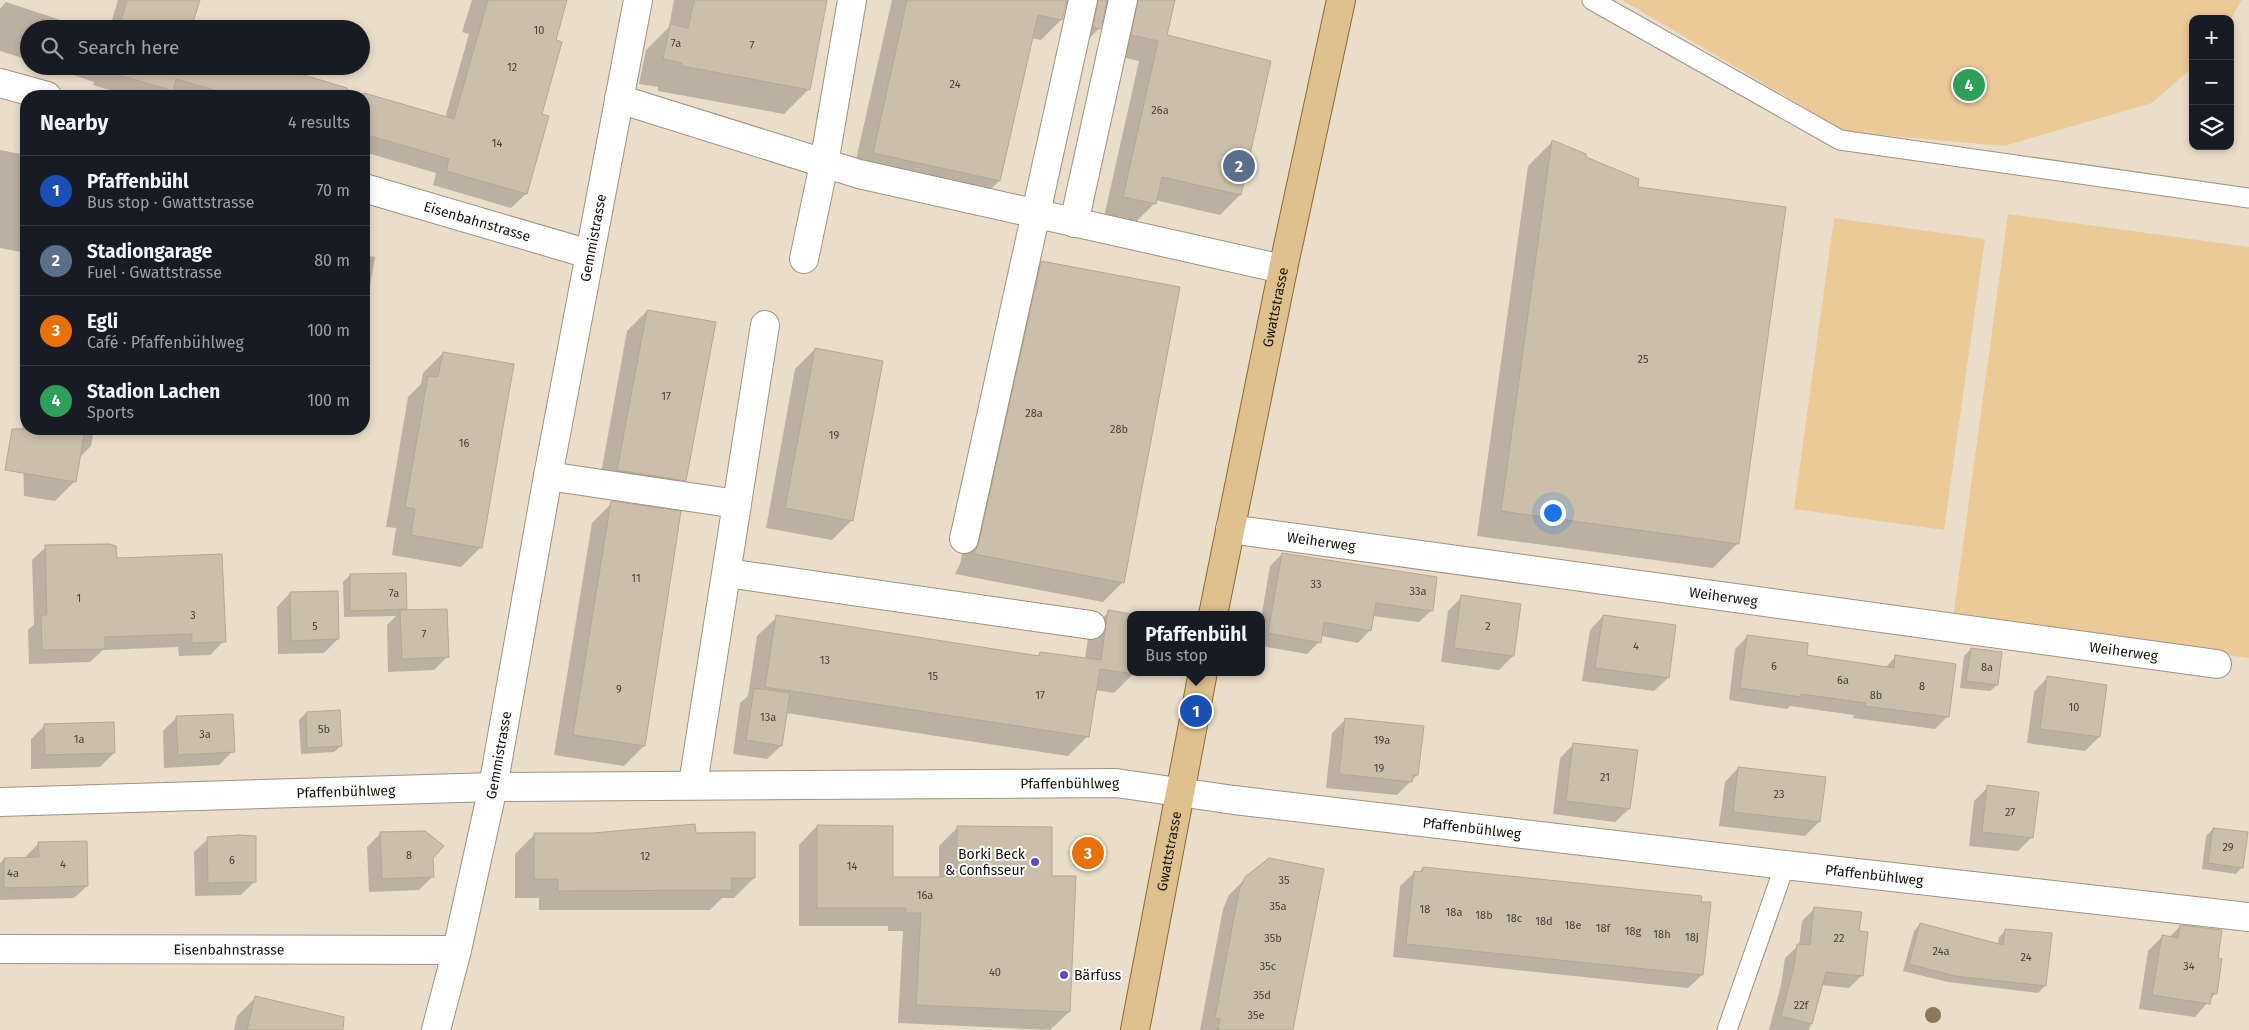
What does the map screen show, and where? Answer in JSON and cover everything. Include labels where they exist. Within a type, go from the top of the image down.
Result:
[{"type":"main road","name":"Gwattstrasse","points":[[1214,611],[1283,269],[1341,0]]},
{"type":"main road","name":"Gwattstrasse","points":[[1134,1030],[1202,676]]},
{"type":"street","name":"Gemmistrasse","points":[[436,1030],[457,950],[493,787],[548,476],[638,0]]},
{"type":"street","points":[[804,259],[824,164],[852,0]]},
{"type":"street","points":[[964,539],[1083,0]]},
{"type":"street","points":[[1074,223],[1123,0]]},
{"type":"street","points":[[0,83],[25,90]]},
{"type":"street","points":[[619,99],[859,174],[1283,269]]},
{"type":"street","name":"Eisenbahnstrasse","points":[[370,190],[589,254]]},
{"type":"street","points":[[693,784],[765,325]]},
{"type":"street","points":[[548,476],[737,504]]},
{"type":"street","name":"Weiherweg","points":[[1230,529],[2217,664]]},
{"type":"street","points":[[727,573],[1091,625]]},
{"type":"street","name":"Pfaffenbühlweg","points":[[0,802],[493,787],[1116,782],[1243,801],[2249,917]]},
{"type":"street","name":"Eisenbahnstrasse","points":[[0,949],[457,950]]},
{"type":"lane","points":[[1592,0],[1840,140],[2249,198]]},
{"type":"lane","points":[[1728,1030],[1785,865]]},
{"type":"shaded area","points":[[1622,0],[2242,0],[2233,15],[2189,15],[2189,71],[2152,103],[2004,146],[1846,132]]},
{"type":"shaded area","points":[[2008,214],[2249,247],[2249,658],[1953,618]]},
{"type":"shaded area","points":[[1834,218],[1985,239],[1944,530],[1794,509]]},
{"type":"building","points":[[127,0],[200,0],[194,20],[121,20]]},
{"type":"building","points":[[488,0],[567,0],[556,40],[562,42],[542,114],[549,116],[527,194],[446,171],[449,159],[370,136],[370,95],[454,119]]},
{"type":"building","points":[[694,0],[827,0],[810,90],[682,66],[682,63],[663,59],[670,24],[688,28]]},
{"type":"building","points":[[907,0],[1067,0],[1062,20],[1038,15],[1000,181],[873,153]]},
{"type":"building","points":[[1098,0],[1107,0],[1101,29],[1093,27]]},
{"type":"building","points":[[1138,0],[1175,0],[1167,35],[1271,61],[1241,195],[1162,177],[1156,204],[1123,197],[1158,41],[1131,35]]},
{"type":"building","points":[[119,75],[304,75],[347,88],[347,90],[214,90],[176,79],[173,90]]},
{"type":"building","points":[[1552,140],[1586,154],[1586,157],[1639,179],[1638,187],[1786,207],[1739,544],[1501,511]]},
{"type":"building","points":[[1041,261],[1180,287],[1124,583],[974,554],[979,542]]},
{"type":"building","points":[[647,310],[716,322],[686,481],[617,470]]},
{"type":"building","points":[[815,348],[883,361],[853,521],[785,508]]},
{"type":"building","points":[[443,352],[514,364],[482,548],[411,535],[415,509],[405,507],[428,376],[438,377]]},
{"type":"building","points":[[12,429],[20,429],[20,435],[84,435],[76,482],[5,470]]},
{"type":"building","points":[[611,501],[681,511],[645,746],[573,735]]},
{"type":"building","points":[[110,544],[116,546],[117,558],[222,554],[226,642],[192,643],[192,634],[105,637],[105,649],[42,650],[41,615],[47,615],[45,545]]},
{"type":"building","points":[[1282,553],[1437,577],[1433,611],[1376,603],[1371,631],[1324,622],[1321,643],[1268,633]]},
{"type":"building","points":[[406,573],[407,609],[350,611],[350,574]]},
{"type":"building","points":[[338,591],[339,639],[291,641],[290,592]]},
{"type":"building","points":[[1461,595],[1521,604],[1514,656],[1454,648]]},
{"type":"building","points":[[447,609],[449,657],[402,659],[400,610]]},
{"type":"building","points":[[1108,610],[1127,613],[1127,673],[1100,669],[1089,737],[765,687],[776,615],[1039,656],[1040,652],[1101,660]]},
{"type":"building","points":[[1603,615],[1676,625],[1669,678],[1595,668]]},
{"type":"building","points":[[1747,635],[1808,643],[1807,655],[1894,668],[1895,655],[1956,664],[1949,717],[1865,706],[1866,703],[1801,694],[1801,697],[1740,688]]},
{"type":"building","points":[[1971,648],[2002,652],[1998,685],[1966,681]]},
{"type":"building","points":[[2047,676],[2107,685],[2100,737],[2040,729]]},
{"type":"building","points":[[754,688],[790,693],[782,746],[746,740]]},
{"type":"building","points":[[340,710],[342,746],[307,748],[306,712]]},
{"type":"building","points":[[233,714],[235,752],[178,755],[176,716]]},
{"type":"building","points":[[1345,718],[1424,726],[1418,775],[1413,775],[1412,782],[1339,774]]},
{"type":"building","points":[[114,722],[115,753],[45,755],[44,724]]},
{"type":"building","points":[[1573,743],[1638,750],[1630,809],[1566,801]]},
{"type":"building","points":[[1738,767],[1826,777],[1820,822],[1733,812]]},
{"type":"building","points":[[1987,785],[2039,792],[2033,838],[1982,832]]},
{"type":"building","points":[[695,824],[696,833],[755,832],[755,878],[731,878],[732,890],[558,891],[558,879],[534,879],[534,833],[593,833]]},
{"type":"building","points":[[817,825],[893,826],[893,877],[957,877],[957,826],[1052,827],[1052,876],[1076,876],[1070,1012],[916,1005],[921,913],[906,913],[906,908],[817,908]]},
{"type":"building","points":[[2213,828],[2248,832],[2243,868],[2208,863]]},
{"type":"building","points":[[425,831],[444,846],[433,858],[434,877],[382,879],[380,832]]},
{"type":"building","points":[[256,836],[256,882],[208,883],[207,837]]},
{"type":"building","points":[[87,841],[88,886],[4,888],[4,858],[39,857],[38,842]]},
{"type":"building","points":[[1269,858],[1324,869],[1293,1030],[1218,1030],[1220,1019],[1215,1018],[1239,891],[1245,877]]},
{"type":"building","points":[[1423,867],[1702,896],[1701,902],[1711,902],[1703,975],[1406,944],[1414,871],[1422,872]]},
{"type":"building","points":[[1814,907],[1862,912],[1859,931],[1868,932],[1863,976],[1826,972],[1812,1024],[1781,1016],[1793,971],[1797,944],[1810,945]]},
{"type":"building","points":[[1920,923],[2003,945],[2005,929],[2052,933],[2046,986],[1955,976],[1909,964]]},
{"type":"building","points":[[2180,925],[2222,930],[2218,958],[2222,959],[2217,994],[2212,993],[2210,1004],[2152,995],[2162,935],[2178,938]]},
{"type":"building","points":[[255,996],[344,1017],[343,1030],[247,1030]]},
{"type":"place","name":"Stadion Lachen","points":[[1969,85]]},
{"type":"place","name":"Stadiongarage","points":[[1239,166]]},
{"type":"place","name":"Pfaffenbühl","points":[[1196,711]]},
{"type":"place","name":"Egli","points":[[1088,853]]},
{"type":"place","name":"Borki Beck & Confisseur","points":[[1035,862]]},
{"type":"place","name":"Bärfuss","points":[[1064,975]]}]
